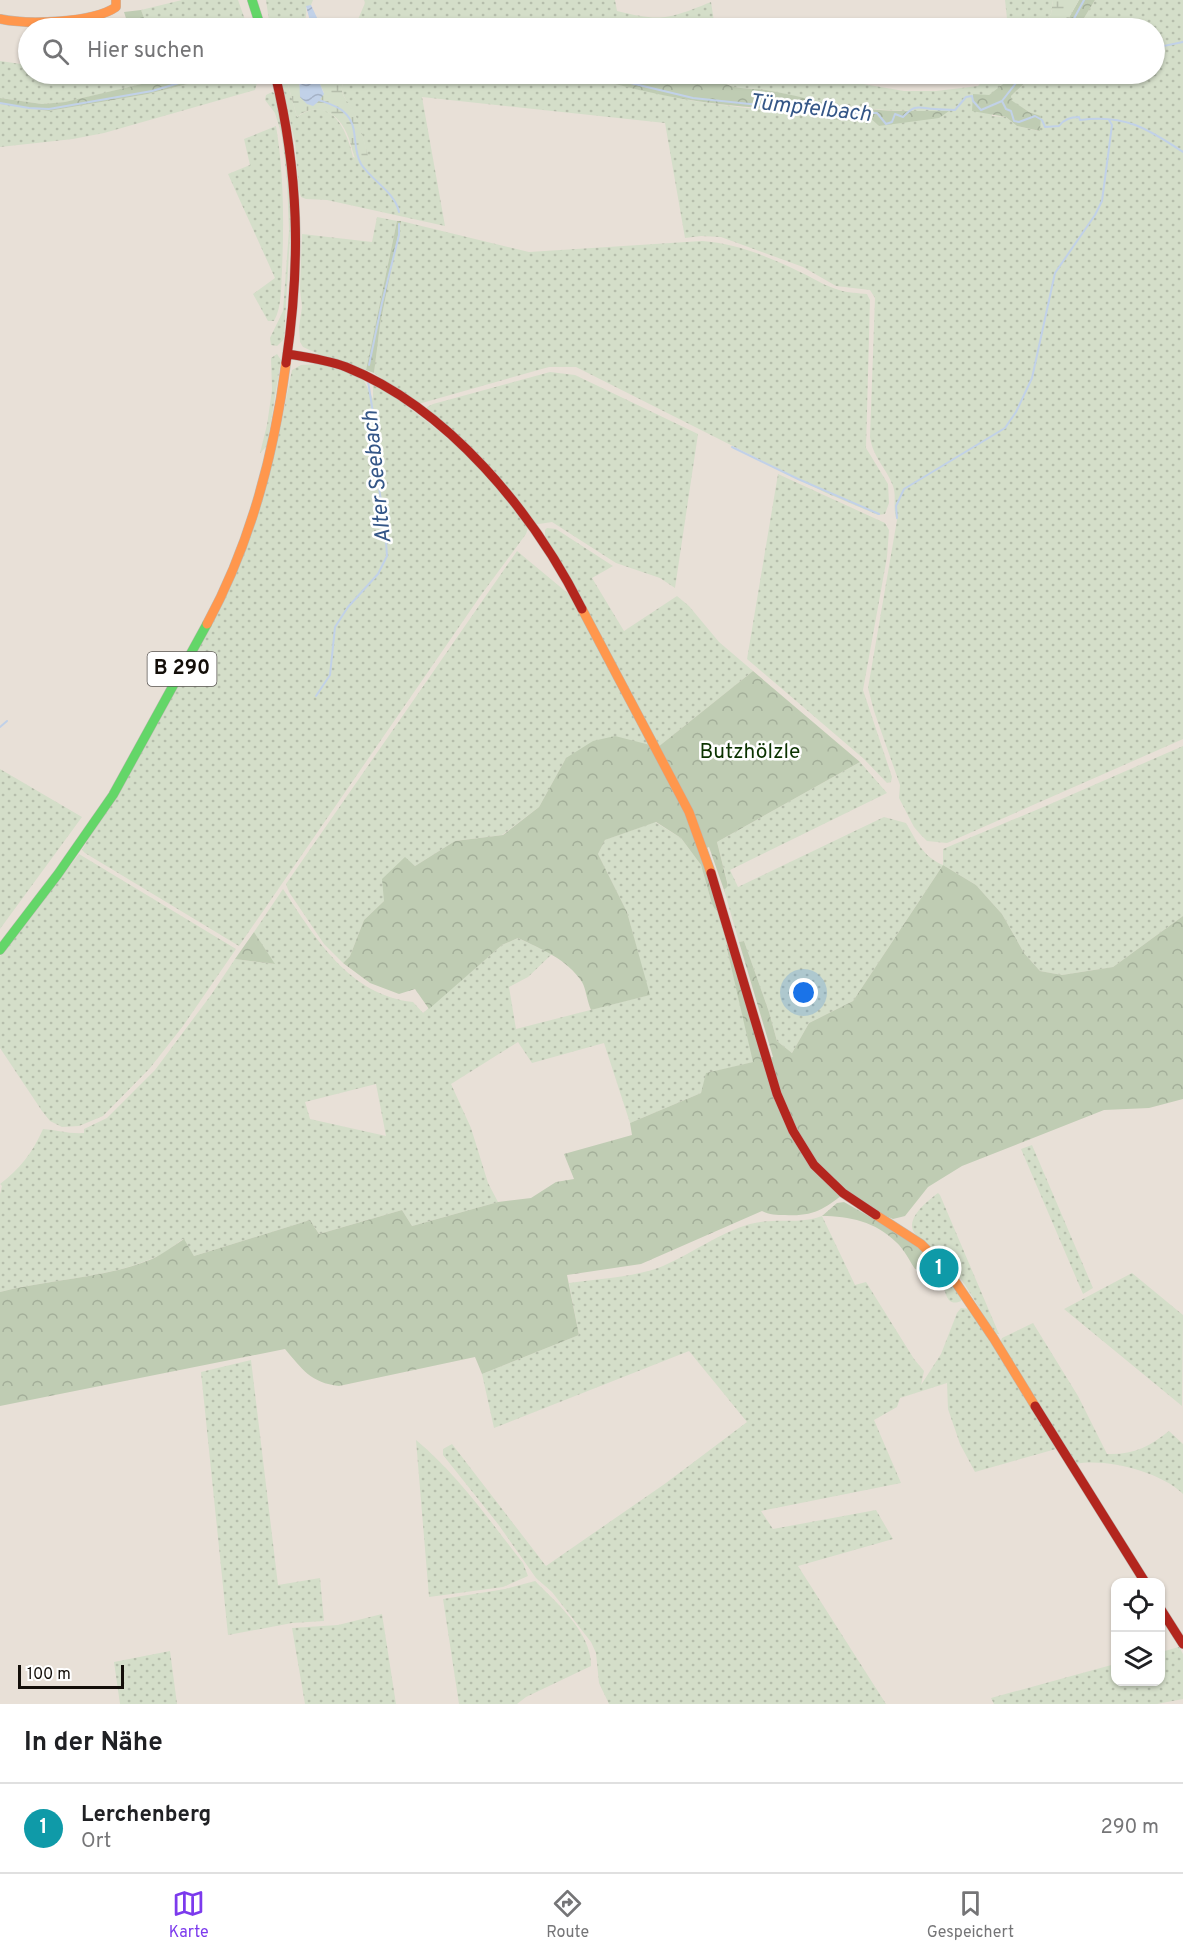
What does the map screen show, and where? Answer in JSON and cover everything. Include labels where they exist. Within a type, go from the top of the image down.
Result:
[{"type":"street","points":[[252,0],[258,18]]},
{"type":"street","points":[[79,18],[108,12],[116,3]]},
{"type":"street","points":[[0,19],[18,22]]},
{"type":"street","name":"B 290","points":[[0,951],[61,873],[114,793],[224,592],[244,545],[268,461],[288,354],[295,278],[295,202],[290,146],[277,84]]},
{"type":"street","points":[[288,354],[326,361],[356,371],[382,384],[418,409],[461,445],[497,483],[535,530],[561,570],[689,812],[705,851],[777,1094],[793,1131],[814,1165],[843,1193],[921,1244],[948,1271],[994,1339],[1143,1578]]},
{"type":"street","points":[[1165,1615],[1183,1644]]},
{"type":"green space","points":[[182,0],[238,0],[244,18],[144,18],[141,10]]},
{"type":"green space","points":[[266,0],[313,0],[311,5],[306,7],[305,18],[269,18]]},
{"type":"green space","points":[[364,0],[615,0],[617,11],[644,17],[665,17],[711,2],[713,18],[359,18],[365,3]]},
{"type":"green space","points":[[1005,0],[1053,0],[1048,18],[1007,18]]},
{"type":"green space","points":[[1053,0],[1079,0],[1069,18],[1048,18]]},
{"type":"green space","points":[[1079,0],[1095,0],[1084,18],[1069,18]]},
{"type":"green space","points":[[1095,0],[1183,0],[1183,739],[947,843],[927,841],[914,827],[899,798],[900,785],[868,688],[897,520],[893,486],[874,451],[870,437],[875,298],[870,290],[836,286],[803,267],[721,237],[685,238],[665,123],[422,97],[445,226],[327,200],[306,199],[301,197],[299,191],[295,143],[282,84],[288,84],[297,117],[319,109],[328,112],[341,126],[353,157],[369,162],[358,122],[343,94],[343,84],[616,84],[694,101],[746,108],[826,112],[826,119],[847,121],[869,117],[879,126],[947,111],[858,108],[727,84],[863,84],[904,91],[936,91],[980,84],[1004,84],[989,95],[992,116],[1006,117],[1017,126],[1039,131],[1041,116],[1011,101],[1011,96],[1024,84],[1165,84],[1165,18],[1084,18]]},
{"type":"green space","points":[[141,10],[144,18],[126,18],[124,12]]},
{"type":"green space","points":[[0,61],[18,64],[18,84],[142,84],[66,102],[42,104],[0,98]]},
{"type":"green space","points":[[142,84],[187,84],[148,94],[49,111],[0,104],[0,98],[42,104],[65,102]]},
{"type":"green space","points":[[187,84],[257,84],[255,90],[104,133],[73,139],[0,147],[0,104],[49,111],[148,94]]},
{"type":"green space","points":[[288,84],[299,84],[299,86],[324,93],[320,84],[343,84],[345,99],[358,121],[370,162],[360,167],[344,128],[329,113],[323,110],[310,110],[297,117]]},
{"type":"green space","points":[[616,84],[727,84],[856,108],[949,111],[939,118],[879,126],[869,117],[847,121],[826,119],[825,112],[696,101]]},
{"type":"green space","points":[[1003,84],[1024,84],[1011,96],[1011,100],[1029,112],[1041,116],[1040,131],[1017,126],[1006,117],[972,111],[973,94],[989,95]]},
{"type":"green space","points":[[272,92],[276,94],[287,160],[291,219],[284,339],[277,346],[271,345],[270,338],[283,311],[289,230],[282,136],[275,113],[265,100],[266,95]]},
{"type":"green space","points":[[276,126],[283,198],[281,296],[274,321],[268,321],[253,294],[275,278],[228,174],[250,165],[244,139]]},
{"type":"green space","points":[[377,217],[397,221],[366,370],[321,355],[303,347],[300,342],[302,234],[372,242]]},
{"type":"green space","points":[[397,221],[401,221],[380,325],[374,373],[366,370]]},
{"type":"green space","points":[[401,221],[529,252],[714,242],[765,256],[834,288],[867,294],[870,300],[866,448],[888,484],[889,503],[885,514],[878,515],[826,493],[576,367],[549,367],[416,403],[374,373],[380,325]]},
{"type":"green space","points":[[277,354],[281,360],[267,446],[260,453],[272,390],[271,358]]},
{"type":"green space","points":[[320,364],[362,377],[373,399],[373,382],[423,418],[483,472],[505,496],[528,528],[239,946],[82,850],[215,617],[280,429],[292,370],[301,365]]},
{"type":"green space","points":[[550,372],[575,375],[698,434],[675,588],[660,578],[616,563],[552,522],[534,523],[495,472],[427,411],[427,407],[433,404]]},
{"type":"green space","points":[[778,474],[885,523],[889,530],[887,557],[863,690],[892,777],[891,782],[887,783],[864,759],[747,659]]},
{"type":"green space","points":[[547,528],[556,529],[613,566],[592,578],[624,631],[677,596],[689,606],[719,642],[753,671],[658,747],[545,538]]},
{"type":"green space","points":[[517,551],[570,595],[652,746],[566,758],[539,807],[502,835],[455,841],[415,866],[405,858],[384,901],[364,920],[350,956],[343,963],[324,944],[286,884]]},
{"type":"green space","name":"Butzhölzle","points":[[753,671],[860,762],[717,842],[728,886],[724,890],[709,847],[702,850],[718,908],[715,909],[701,865],[681,838],[656,822],[605,840],[598,854],[627,912],[650,995],[591,1010],[582,982],[569,967],[553,955],[518,938],[502,945],[429,1009],[415,989],[399,994],[370,983],[343,963],[350,956],[364,920],[384,901],[382,879],[405,857],[415,866],[455,841],[503,835],[539,807],[566,758],[593,741],[615,736],[658,747]]},
{"type":"green space","points":[[1183,746],[1183,916],[1113,967],[1062,975],[1040,971],[1024,953],[1002,914],[976,885],[943,865],[943,849]]},
{"type":"green space","points":[[860,762],[887,793],[730,870],[738,887],[884,817],[906,823],[925,853],[943,865],[853,1001],[809,1023],[792,1053],[777,1041],[744,941],[739,942],[724,890],[728,885],[717,842]]},
{"type":"green space","points":[[0,769],[82,817],[0,929]]},
{"type":"green space","points":[[655,822],[681,838],[701,865],[712,904],[718,908],[732,943],[726,946],[754,1062],[707,1073],[701,1093],[630,1123],[604,1043],[532,1063],[518,1042],[451,1084],[471,1128],[488,1183],[498,1202],[412,1226],[402,1210],[319,1234],[310,1220],[194,1256],[183,1239],[160,1255],[133,1266],[0,1292],[0,1194],[2,1186],[0,1184],[25,1160],[43,1129],[84,1133],[84,1129],[107,1118],[155,1070],[235,959],[274,964],[254,932],[283,889],[308,927],[336,962],[370,988],[390,997],[413,1002],[423,1013],[502,945],[518,938],[552,954],[528,977],[509,987],[516,1029],[649,995],[627,912],[598,854],[605,840]],"holes":[[[376,1084],[386,1136],[310,1119],[305,1102]]]},
{"type":"green space","points":[[79,854],[236,949],[183,1026],[150,1068],[103,1116],[79,1126],[62,1127],[50,1121],[42,1111],[0,1048],[0,956]]},
{"type":"green space","points":[[943,865],[976,885],[1002,914],[1024,953],[1040,971],[1062,975],[1113,967],[1183,916],[1183,1099],[1149,1108],[1104,1110],[962,1166],[928,1187],[905,1216],[893,1219],[886,1216],[847,1191],[826,1207],[812,1213],[779,1215],[762,1211],[641,1264],[567,1275],[579,1335],[482,1374],[475,1357],[339,1386],[321,1382],[308,1374],[285,1349],[0,1406],[0,1292],[133,1266],[156,1257],[184,1239],[194,1256],[310,1220],[319,1234],[402,1210],[412,1226],[498,1202],[531,1198],[556,1182],[574,1179],[564,1154],[632,1135],[630,1123],[701,1093],[706,1073],[753,1062],[726,945],[732,943],[765,1059],[773,1057],[739,942],[744,941],[777,1041],[792,1053],[809,1023],[853,1001]]},
{"type":"green space","points":[[254,932],[275,964],[235,959]]},
{"type":"green space","points":[[1032,1145],[1093,1288],[1083,1294],[1021,1149]]},
{"type":"green space","points":[[938,1193],[999,1334],[995,1334],[970,1292],[948,1263],[918,1237],[913,1229],[913,1220],[918,1211]]},
{"type":"green space","points":[[844,1202],[902,1235],[932,1258],[950,1279],[943,1283],[933,1273],[915,1269],[899,1245],[871,1225],[842,1217],[822,1216],[837,1203]]},
{"type":"green space","points":[[822,1216],[855,1285],[866,1282],[914,1359],[924,1371],[921,1385],[941,1354],[957,1313],[961,1308],[970,1309],[1056,1449],[975,1472],[960,1444],[948,1409],[947,1383],[900,1398],[897,1407],[874,1420],[901,1483],[761,1511],[773,1529],[876,1510],[893,1539],[798,1566],[886,1704],[609,1704],[599,1683],[596,1653],[591,1642],[552,1592],[536,1578],[498,1524],[443,1455],[443,1449],[452,1444],[546,1566],[666,1483],[747,1422],[689,1351],[494,1428],[482,1374],[579,1335],[569,1283],[653,1270],[750,1224],[813,1219]]},
{"type":"green space","points":[[1132,1273],[1183,1315],[1182,1406],[1064,1309]]},
{"type":"green space","points":[[950,1279],[962,1296],[961,1301],[950,1301],[946,1295],[943,1284]]},
{"type":"green space","points":[[1033,1323],[1078,1396],[1107,1454],[1140,1449],[1169,1431],[1183,1444],[1183,1494],[1161,1479],[1132,1468],[1102,1463],[1076,1464],[1000,1344],[1002,1338]]},
{"type":"green space","points":[[251,1360],[278,1585],[320,1578],[324,1621],[292,1623],[228,1635],[201,1372]]},
{"type":"green space","points":[[416,1440],[446,1468],[472,1498],[523,1563],[528,1576],[503,1587],[429,1597]]},
{"type":"green space","points":[[535,1581],[562,1608],[579,1630],[590,1654],[591,1666],[526,1697],[517,1704],[459,1704],[443,1599],[505,1589]]},
{"type":"green space","points":[[382,1614],[396,1704],[305,1704],[292,1628],[338,1625]]},
{"type":"green space","points":[[1179,1647],[1183,1654],[1183,1699],[1157,1704],[994,1704],[991,1698],[1111,1665],[1111,1686],[1165,1686],[1165,1651]]},
{"type":"green space","points":[[170,1651],[177,1704],[120,1704],[114,1662]]},
{"type":"water","points":[[311,5],[317,18],[309,18],[306,6]]},
{"type":"water","points":[[299,84],[320,84],[324,94],[313,106],[300,97]]},
{"type":"waterway","name":"Tümpfelbach","points":[[1074,18],[1084,0]]},
{"type":"waterway","points":[[1165,46],[1183,42]]},
{"type":"waterway","name":"Tümpfelbach","points":[[0,103],[49,109],[152,91],[176,84]]},
{"type":"waterway","name":"Tümpfelbach","points":[[635,84],[693,98],[798,109],[821,108],[850,113],[877,113],[886,124],[892,122],[895,114],[903,117],[918,107],[955,110],[966,97],[972,96],[973,101],[981,110],[1002,101],[1015,84]]},
{"type":"waterway","name":"Alter Seebach","points":[[319,100],[339,108],[349,118],[354,130],[356,151],[361,164],[393,198],[399,212]]},
{"type":"waterway","points":[[1002,101],[1006,109],[1011,111],[1014,121],[1019,122],[1035,116],[1042,120],[1045,127],[1059,126],[1065,120],[1076,117],[1080,120],[1122,121],[1158,136],[1183,152]]},
{"type":"waterway","points":[[897,518],[896,506],[904,489],[1005,428],[1016,412],[1032,378],[1055,273],[1102,201],[1112,125],[1109,120]]},
{"type":"waterway","name":"Alter Seebach","points":[[369,365],[399,235],[399,224]]},
{"type":"waterway","name":"Alter Seebach","points":[[316,696],[330,675],[335,627],[348,607],[378,574],[387,556],[378,481],[377,439],[368,381]]},
{"type":"waterway","points":[[732,447],[879,514]]},
{"type":"waterway","points":[[0,727],[7,721]]},
{"type":"traffic: fast","points":[[252,0],[258,18]]},
{"type":"traffic: fast","points":[[0,950],[58,874],[113,795],[207,624]]},
{"type":"traffic: slow","points":[[82,18],[116,7],[116,0]]},
{"type":"traffic: slow","points":[[0,19],[18,21]]},
{"type":"traffic: slow","points":[[207,624],[236,562],[258,498],[275,431],[286,363]]},
{"type":"traffic: slow","points":[[582,609],[689,812],[711,873]]},
{"type":"traffic: slow","points":[[876,1215],[921,1244],[948,1271],[994,1339],[1035,1406]]},
{"type":"traffic: jam","points":[[277,84],[289,147],[295,218],[294,289],[286,363]]},
{"type":"traffic: jam","points":[[288,354],[346,367],[383,385],[419,409],[453,436],[513,501],[539,536],[582,609]]},
{"type":"traffic: jam","points":[[711,873],[777,1094],[793,1131],[814,1165],[843,1193],[876,1215]]},
{"type":"traffic: jam","points":[[1035,1406],[1142,1578]]},
{"type":"traffic: jam","points":[[1165,1616],[1183,1644]]},
{"type":"place","name":"Lerchenberg","points":[[939,1268]]}]
